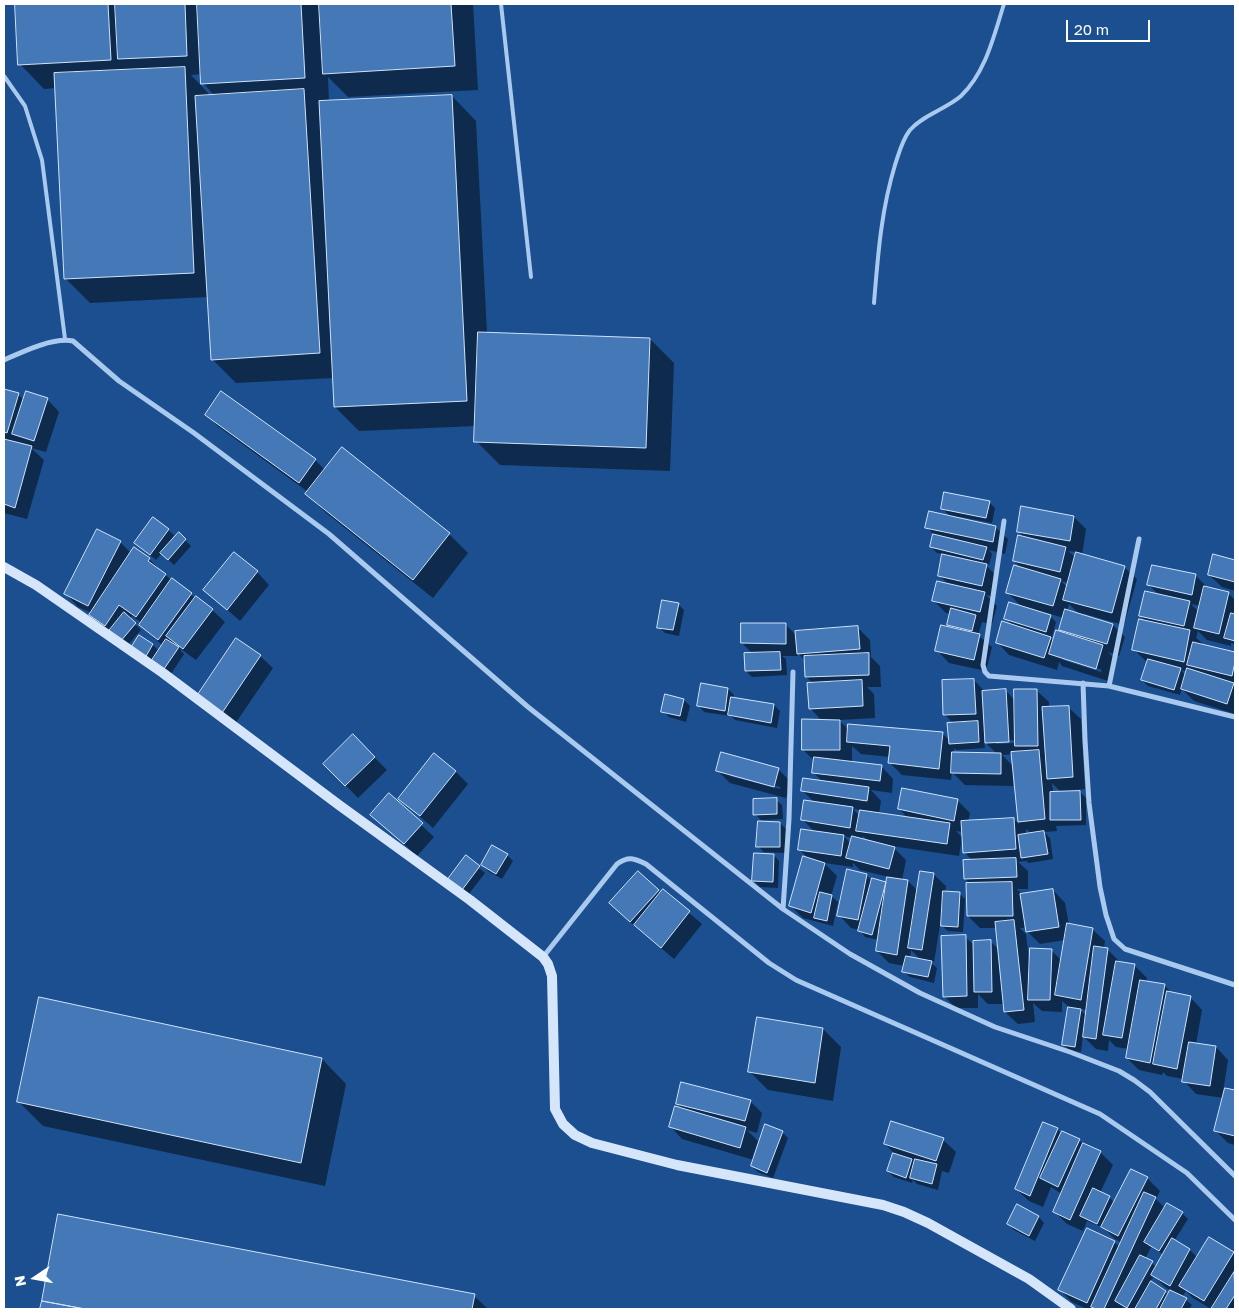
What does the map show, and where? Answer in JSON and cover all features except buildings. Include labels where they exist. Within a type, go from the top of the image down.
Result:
[{"type":"street","points":[[4,360],[24,351],[54,342],[65,339],[73,341],[119,380],[194,433],[329,534],[528,707],[783,908],[850,954],[920,993],[995,1027],[1070,1052],[1119,1071],[1150,1092],[1235,1176]]},
{"type":"street","points":[[1004,521],[983,665],[985,672],[989,676],[1109,686],[1235,717]]},
{"type":"street","points":[[1109,686],[1139,538]]},
{"type":"street","points":[[4,567],[36,585],[163,673],[470,900],[543,957],[548,964],[552,982],[555,1109],[563,1124],[576,1136],[592,1143],[677,1165],[883,1205],[904,1212],[928,1223],[1029,1279],[1071,1309]]},
{"type":"street","points":[[783,908],[789,819],[793,672]]},
{"type":"street","points":[[1083,683],[1084,740],[1089,803],[1100,887],[1114,939],[1125,949],[1235,985]]},
{"type":"street","points":[[543,957],[617,864],[625,858],[634,858],[646,864],[769,963],[796,980],[1100,1114],[1187,1173],[1235,1220]]},
{"type":"lane","points":[[501,4],[531,277]]},
{"type":"lane","points":[[874,303],[881,222],[887,191],[901,146],[911,130],[960,96],[976,76],[988,53],[1004,4]]},
{"type":"lane","points":[[4,76],[25,106],[42,160],[65,339]]}]
